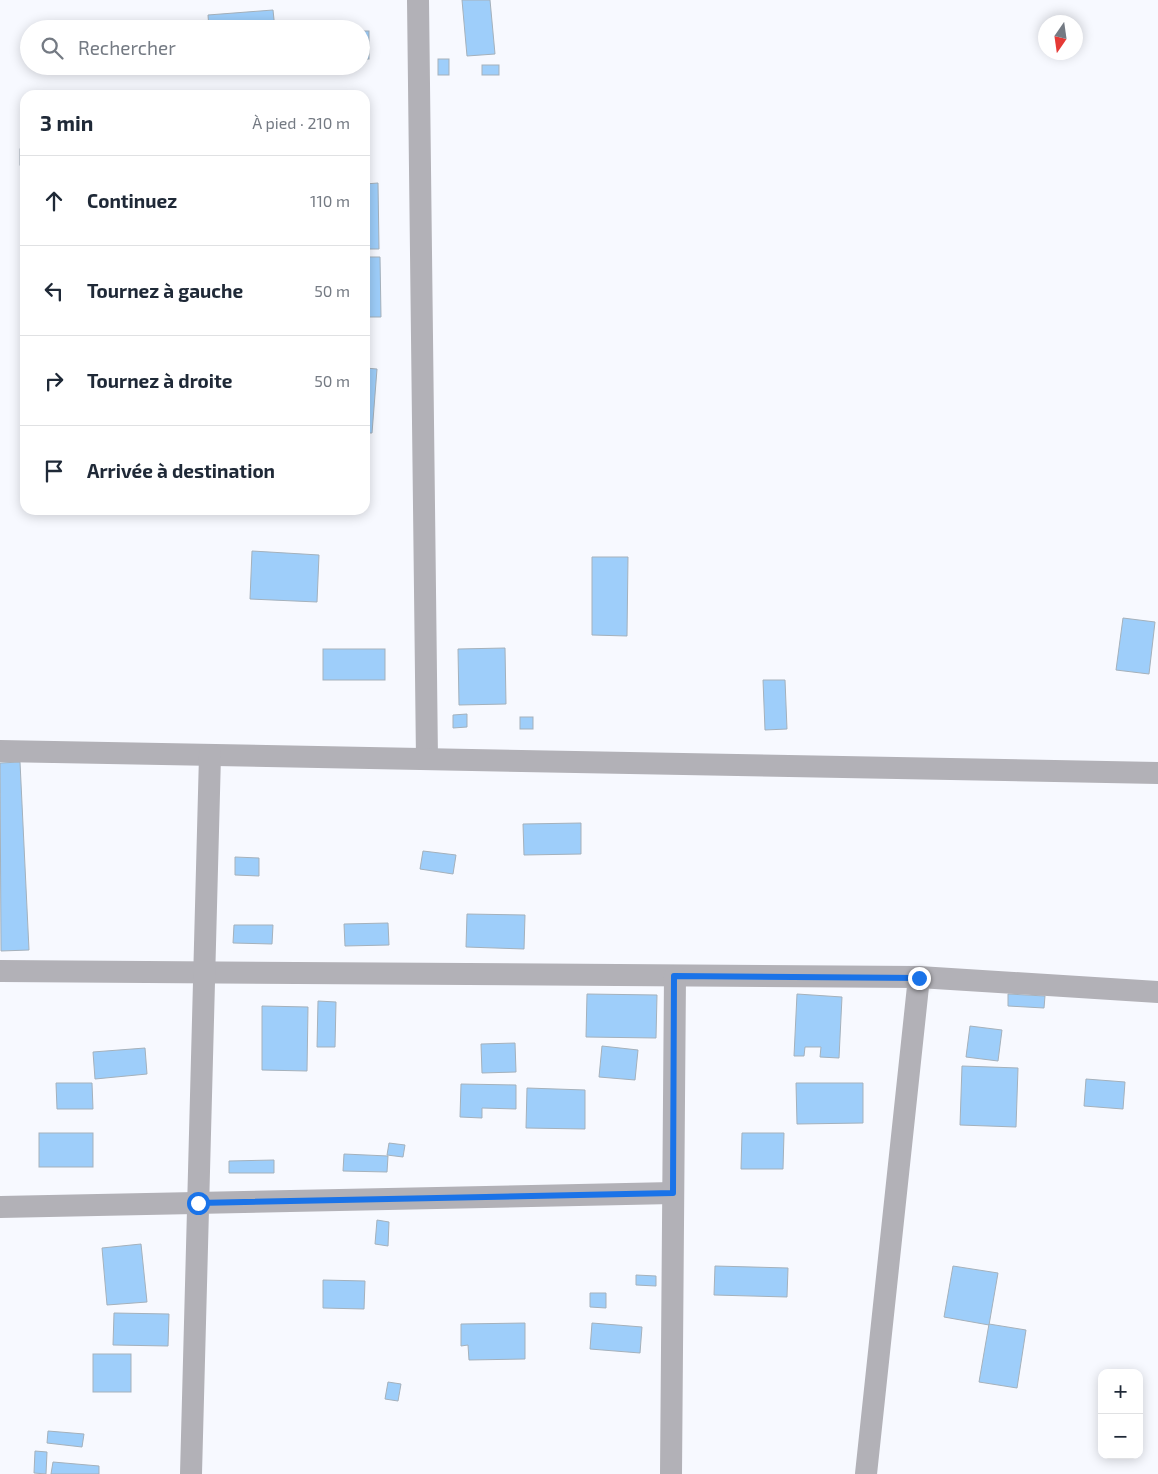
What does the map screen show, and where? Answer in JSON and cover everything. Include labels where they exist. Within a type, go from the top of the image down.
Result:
[{"type":"street","points":[[418,0],[426,759]]},
{"type":"street","points":[[0,751],[1158,772]]},
{"type":"street","points":[[191,1474],[210,755]]},
{"type":"street","points":[[0,971],[919,978],[1158,992]]},
{"type":"street","points":[[671,1474],[674,976]]},
{"type":"street","points":[[866,1474],[919,978]]},
{"type":"street","points":[[0,1207],[673,1193]]},
{"type":"building","points":[[462,0],[490,0],[495,54],[467,56]]},
{"type":"building","points":[[273,10],[274,20],[208,20],[208,15]]},
{"type":"building","points":[[438,59],[449,59],[449,75],[438,75]]},
{"type":"building","points":[[482,65],[499,65],[499,75],[482,75]]},
{"type":"building","points":[[378,183],[379,249],[370,249],[370,184]]},
{"type":"building","points":[[370,257],[380,257],[381,317],[370,317]]},
{"type":"building","points":[[370,368],[377,369],[372,433],[370,433]]},
{"type":"building","points":[[252,551],[319,555],[317,602],[250,599]]},
{"type":"building","points":[[592,557],[628,557],[627,636],[592,635]]},
{"type":"building","points":[[1123,618],[1155,622],[1149,674],[1116,670]]},
{"type":"building","points":[[505,648],[506,704],[459,705],[458,649]]},
{"type":"building","points":[[323,649],[385,649],[385,680],[323,680]]},
{"type":"building","points":[[763,680],[785,680],[787,729],[765,730]]},
{"type":"building","points":[[467,714],[467,727],[453,728],[453,715]]},
{"type":"building","points":[[520,717],[533,717],[533,729],[520,729]]},
{"type":"building","points":[[20,762],[29,950],[1,951],[0,763]]},
{"type":"building","points":[[581,823],[581,854],[524,855],[523,824]]},
{"type":"building","points":[[423,851],[456,855],[453,874],[420,869]]},
{"type":"building","points":[[235,857],[259,858],[259,876],[235,875]]},
{"type":"building","points":[[467,914],[525,915],[524,949],[466,947]]},
{"type":"building","points":[[388,923],[389,945],[345,946],[344,924]]},
{"type":"building","points":[[234,925],[273,925],[272,944],[233,943]]},
{"type":"building","points":[[587,994],[657,995],[656,1038],[586,1037]]},
{"type":"building","points":[[797,994],[842,997],[839,1058],[820,1057],[821,1047],[805,1047],[804,1056],[794,1056]]},
{"type":"building","points":[[1008,994],[1045,996],[1044,1008],[1008,1006]]},
{"type":"building","points":[[318,1001],[336,1002],[335,1047],[317,1047]]},
{"type":"building","points":[[262,1006],[308,1007],[307,1071],[262,1070]]},
{"type":"building","points":[[970,1026],[1002,1030],[998,1061],[966,1057]]},
{"type":"building","points":[[515,1043],[516,1072],[482,1073],[481,1044]]},
{"type":"building","points":[[602,1046],[638,1050],[635,1080],[599,1077]]},
{"type":"building","points":[[145,1048],[147,1074],[95,1079],[93,1052]]},
{"type":"building","points":[[962,1066],[1018,1068],[1016,1127],[960,1125]]},
{"type":"building","points":[[1086,1079],[1125,1082],[1123,1109],[1084,1106]]},
{"type":"building","points":[[56,1083],[92,1083],[93,1109],[57,1109]]},
{"type":"building","points":[[796,1083],[863,1083],[863,1123],[797,1124]]},
{"type":"building","points":[[461,1084],[516,1085],[516,1109],[482,1108],[482,1118],[460,1117]]},
{"type":"building","points":[[527,1088],[585,1090],[585,1129],[526,1128]]},
{"type":"building","points":[[39,1133],[93,1133],[93,1167],[39,1167]]},
{"type":"building","points":[[742,1133],[784,1133],[783,1169],[741,1169]]},
{"type":"building","points":[[389,1143],[405,1145],[403,1157],[387,1155]]},
{"type":"building","points":[[344,1154],[388,1156],[387,1172],[343,1171]]},
{"type":"building","points":[[274,1160],[274,1173],[229,1173],[229,1161]]},
{"type":"building","points":[[377,1220],[389,1222],[388,1246],[375,1244]]},
{"type":"building","points":[[141,1244],[147,1302],[107,1305],[102,1248]]},
{"type":"building","points":[[715,1266],[788,1268],[787,1297],[714,1295]]},
{"type":"building","points":[[953,1266],[998,1273],[989,1325],[944,1317]]},
{"type":"building","points":[[636,1275],[656,1276],[656,1286],[636,1285]]},
{"type":"building","points":[[323,1280],[365,1281],[364,1309],[323,1308]]},
{"type":"building","points":[[590,1293],[606,1293],[606,1308],[590,1307]]},
{"type":"building","points":[[114,1313],[169,1314],[168,1346],[113,1345]]},
{"type":"building","points":[[525,1323],[525,1359],[469,1360],[468,1345],[461,1346],[461,1324]]},
{"type":"building","points":[[592,1323],[642,1327],[640,1353],[590,1349]]},
{"type":"building","points":[[989,1324],[1026,1330],[1017,1388],[979,1382]]},
{"type":"building","points":[[93,1354],[131,1354],[131,1392],[93,1392]]},
{"type":"building","points":[[388,1382],[401,1384],[398,1401],[385,1399]]},
{"type":"building","points":[[48,1431],[84,1434],[82,1447],[47,1443]]},
{"type":"building","points":[[35,1451],[47,1452],[46,1474],[34,1473]]},
{"type":"building","points":[[53,1462],[99,1466],[99,1474],[51,1474]]},
{"type":"route","points":[[198,1203],[673,1193],[674,976],[919,978]]}]
